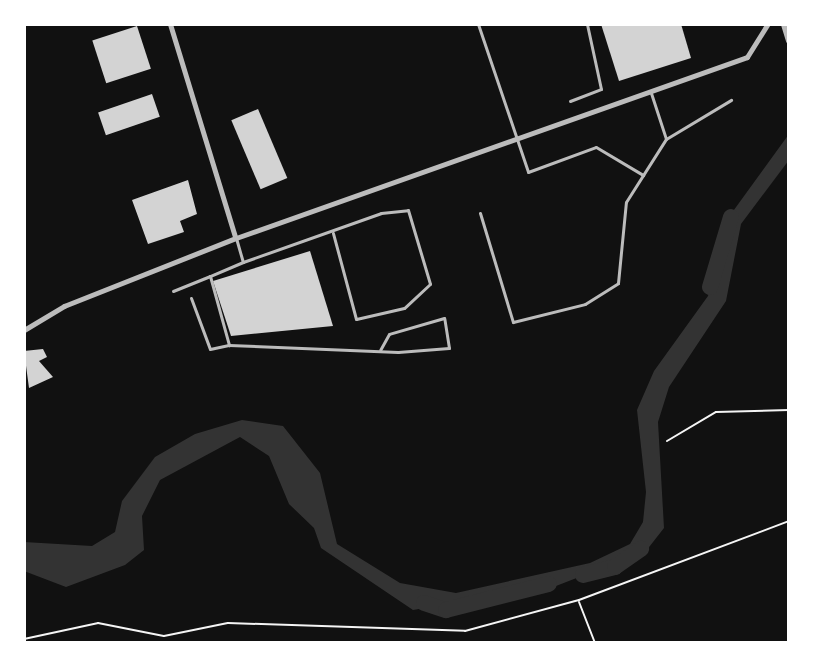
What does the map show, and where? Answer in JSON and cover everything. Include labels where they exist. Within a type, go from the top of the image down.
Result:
[{"type":"street","points":[[170,24],[236,238]]},
{"type":"street","points":[[24,330],[64,306],[236,238],[518,141],[747,57],[768,24]]},
{"type":"street","points":[[784,24],[789,40]]},
{"type":"lane","points":[[478,24],[528,172],[596,147],[643,175]]},
{"type":"lane","points":[[570,101],[601,89],[587,24]]},
{"type":"lane","points":[[651,93],[666,139]]},
{"type":"lane","points":[[480,213],[513,322],[585,304],[618,283],[626,202],[666,139],[731,100]]},
{"type":"lane","points":[[173,291],[243,262],[333,233],[408,210],[430,284],[404,308],[356,319],[333,233]]},
{"type":"lane","points":[[236,238],[243,262]]},
{"type":"lane","points":[[210,276],[229,345]]},
{"type":"lane","points":[[191,298],[210,349],[229,345],[380,350],[449,348],[444,318],[389,334],[380,350]]},
{"type":"path","points":[[667,441],[716,412],[789,410]]},
{"type":"path","points":[[24,639],[98,623],[164,636],[228,623],[465,631],[579,600],[789,521]]},
{"type":"path","points":[[579,600],[595,643]]},
{"type":"shaded area","points":[[789,134],[789,160],[741,224],[726,301],[669,387],[658,422],[664,528],[646,551],[556,586],[413,610],[321,548],[314,528],[289,504],[269,456],[240,437],[160,480],[142,516],[144,550],[125,565],[66,587],[24,571],[24,542],[92,546],[115,532],[122,501],[155,457],[195,434],[242,420],[283,426],[320,473],[337,544],[400,583],[456,593],[590,563],[630,544],[643,522],[646,492],[637,410],[654,371],[708,296],[731,214]]},
{"type":"building","points":[[601,24],[681,24],[691,58],[619,81]]},
{"type":"building","points":[[137,26],[151,69],[106,83],[92,41]]},
{"type":"building","points":[[152,94],[160,117],[106,135],[98,113]]},
{"type":"building","points":[[258,109],[287,178],[261,189],[231,120]]},
{"type":"building","points":[[188,180],[197,214],[180,221],[184,232],[148,244],[132,200]]},
{"type":"building","points":[[310,251],[333,326],[231,336],[213,281]]},
{"type":"building","points":[[43,349],[47,357],[39,361],[53,377],[29,388],[24,351]]},
{"type":"waterway","points":[[710,287],[731,217]]},
{"type":"waterway","points":[[583,575],[615,567],[641,549]]},
{"type":"waterway","points":[[424,603],[446,610],[549,584]]}]
